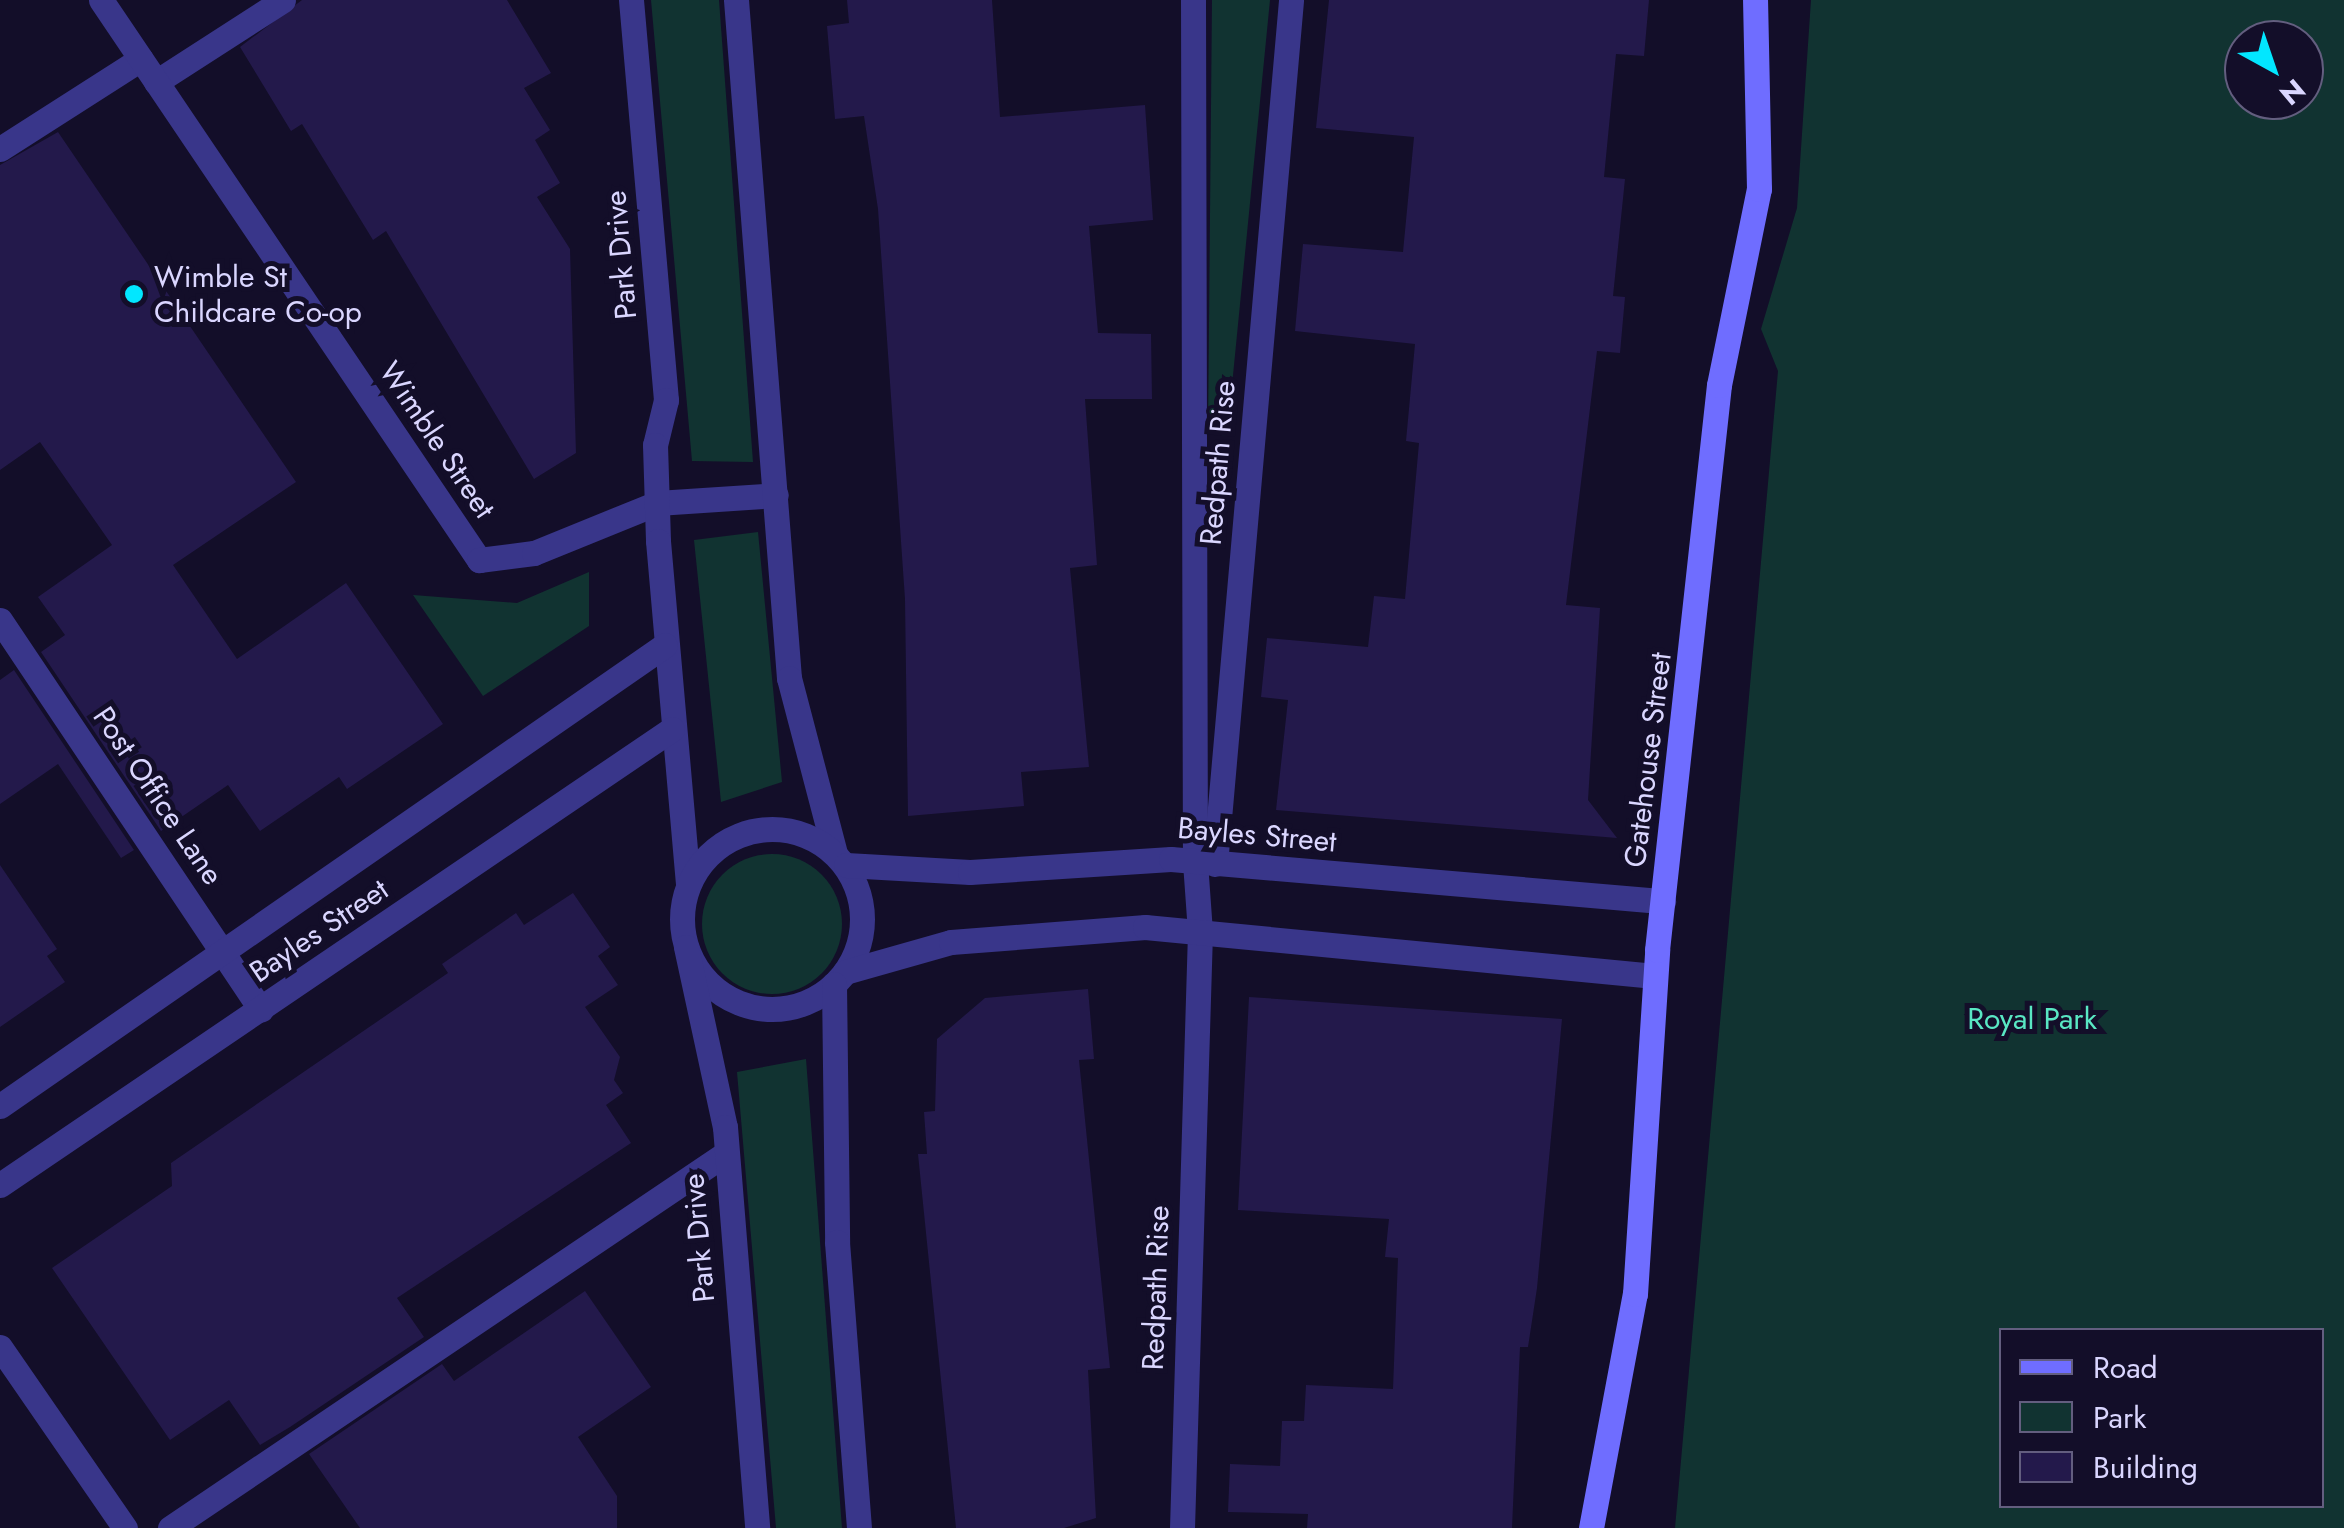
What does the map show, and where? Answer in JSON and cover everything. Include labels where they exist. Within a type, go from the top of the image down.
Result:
[{"type":"street","name":"Wimble Street","points":[[101,0],[479,560],[534,553],[657,503]]},
{"type":"street","points":[[156,82],[283,0]]},
{"type":"street","name":"Park Drive","points":[[632,0],[666,400],[655,445],[657,503],[672,729],[688,884]]},
{"type":"street","points":[[736,0],[792,699],[862,918],[840,978],[837,1242],[859,1528]]},
{"type":"street","name":"Redpath Rise","points":[[1193,0],[1205,863]]},
{"type":"street","name":"Redpath Rise","points":[[1182,1528],[1200,930],[1291,0]]},
{"type":"street","name":"Gatehouse Street","points":[[1591,1528],[1635,1294],[1655,1094],[1655,976],[1718,386],[1759,189],[1755,0]]},
{"type":"street","points":[[0,149],[141,58]]},
{"type":"street","points":[[657,503],[776,495]]},
{"type":"street","name":"Post Office Lane","points":[[0,620],[261,1010]]},
{"type":"street","name":"Bayles Street","points":[[0,1106],[666,645]]},
{"type":"street","name":"Bayles Street","points":[[0,1185],[672,729]]},
{"type":"street","points":[[840,859],[814,838],[766,828],[719,846],[688,884],[686,947],[710,985],[750,1006],[795,1006],[840,978],[993,936],[1200,930],[1655,976]]},
{"type":"street","name":"Bayles Street","points":[[840,859],[970,872],[1205,863],[1663,902]]},
{"type":"street","name":"Park Drive","points":[[686,947],[724,1154],[757,1528]]},
{"type":"street","points":[[170,1528],[724,1154]]},
{"type":"street","points":[[0,1347],[125,1528]]},
{"type":"green space","points":[[651,0],[719,0],[753,462],[692,461]]},
{"type":"green space","points":[[1212,0],[1270,0],[1227,436],[1208,433]]},
{"type":"green space","name":"Royal Park","points":[[1811,0],[2344,0],[2344,1528],[1675,1528],[1778,371],[1761,329],[1797,208]]},
{"type":"green space","points":[[758,532],[782,782],[721,802],[694,540]]},
{"type":"green space","points":[[589,572],[589,626],[483,696],[413,595],[517,603]]},
{"type":"green space","points":[[772,854],[799,860],[821,875],[836,897],[842,924],[836,951],[821,973],[799,988],[772,994],[745,988],[723,973],[708,951],[702,924],[708,897],[723,875],[745,860]]},
{"type":"green space","points":[[806,1059],[842,1528],[776,1528],[737,1072]]},
{"type":"building","points":[[302,0],[507,0],[551,73],[524,88],[550,130],[535,140],[560,183],[537,197],[570,249],[576,453],[534,479],[386,231],[373,240],[302,124],[291,131],[240,47]]},
{"type":"building","points":[[847,0],[992,0],[1000,117],[1145,105],[1153,220],[1089,226],[1098,333],[1151,334],[1152,399],[1085,399],[1097,565],[1070,568],[1089,767],[1021,772],[1024,806],[908,816],[905,599],[878,209],[864,116],[835,119],[827,26],[849,23]]},
{"type":"building","points":[[1329,0],[1649,0],[1644,56],[1616,54],[1604,177],[1625,179],[1613,296],[1625,297],[1620,353],[1597,351],[1566,605],[1600,608],[1588,800],[1617,838],[1276,810],[1288,700],[1261,697],[1267,638],[1368,647],[1374,596],[1405,599],[1419,443],[1406,441],[1415,344],[1295,331],[1303,244],[1403,252],[1414,137],[1316,128]]},
{"type":"building","points":[[58,132],[296,482],[173,565],[237,659],[346,583],[443,724],[347,789],[339,777],[260,831],[228,785],[161,831],[41,652],[65,635],[38,597],[112,545],[40,442],[0,470],[0,165]]},
{"type":"building","points":[[14,670],[134,850],[121,858],[58,764],[0,804],[0,680]]},
{"type":"building","points":[[0,865],[57,949],[47,956],[65,982],[0,1027]]},
{"type":"building","points":[[573,893],[610,947],[598,956],[618,985],[585,1007],[620,1057],[614,1080],[623,1093],[606,1105],[631,1143],[397,1298],[424,1337],[290,1427],[260,1445],[229,1400],[170,1440],[52,1268],[172,1186],[171,1163],[448,973],[442,964],[516,913],[524,925]]},
{"type":"building","points":[[1088,989],[1094,1059],[1079,1060],[1110,1368],[1088,1370],[1096,1518],[1064,1528],[956,1528],[918,1154],[927,1154],[924,1112],[935,1111],[937,1039],[985,998]]},
{"type":"building","points":[[1249,997],[1562,1019],[1537,1288],[1528,1347],[1520,1347],[1512,1528],[1307,1528],[1308,1514],[1228,1512],[1230,1464],[1280,1466],[1282,1421],[1304,1421],[1306,1385],[1393,1389],[1398,1258],[1385,1257],[1389,1219],[1238,1210]]},
{"type":"building","points":[[585,1291],[651,1387],[578,1437],[617,1496],[617,1528],[360,1528],[309,1454],[442,1364],[454,1381]]},
{"type":"place","name":"Wimble St Childcare Co-op","points":[[134,294]]}]
